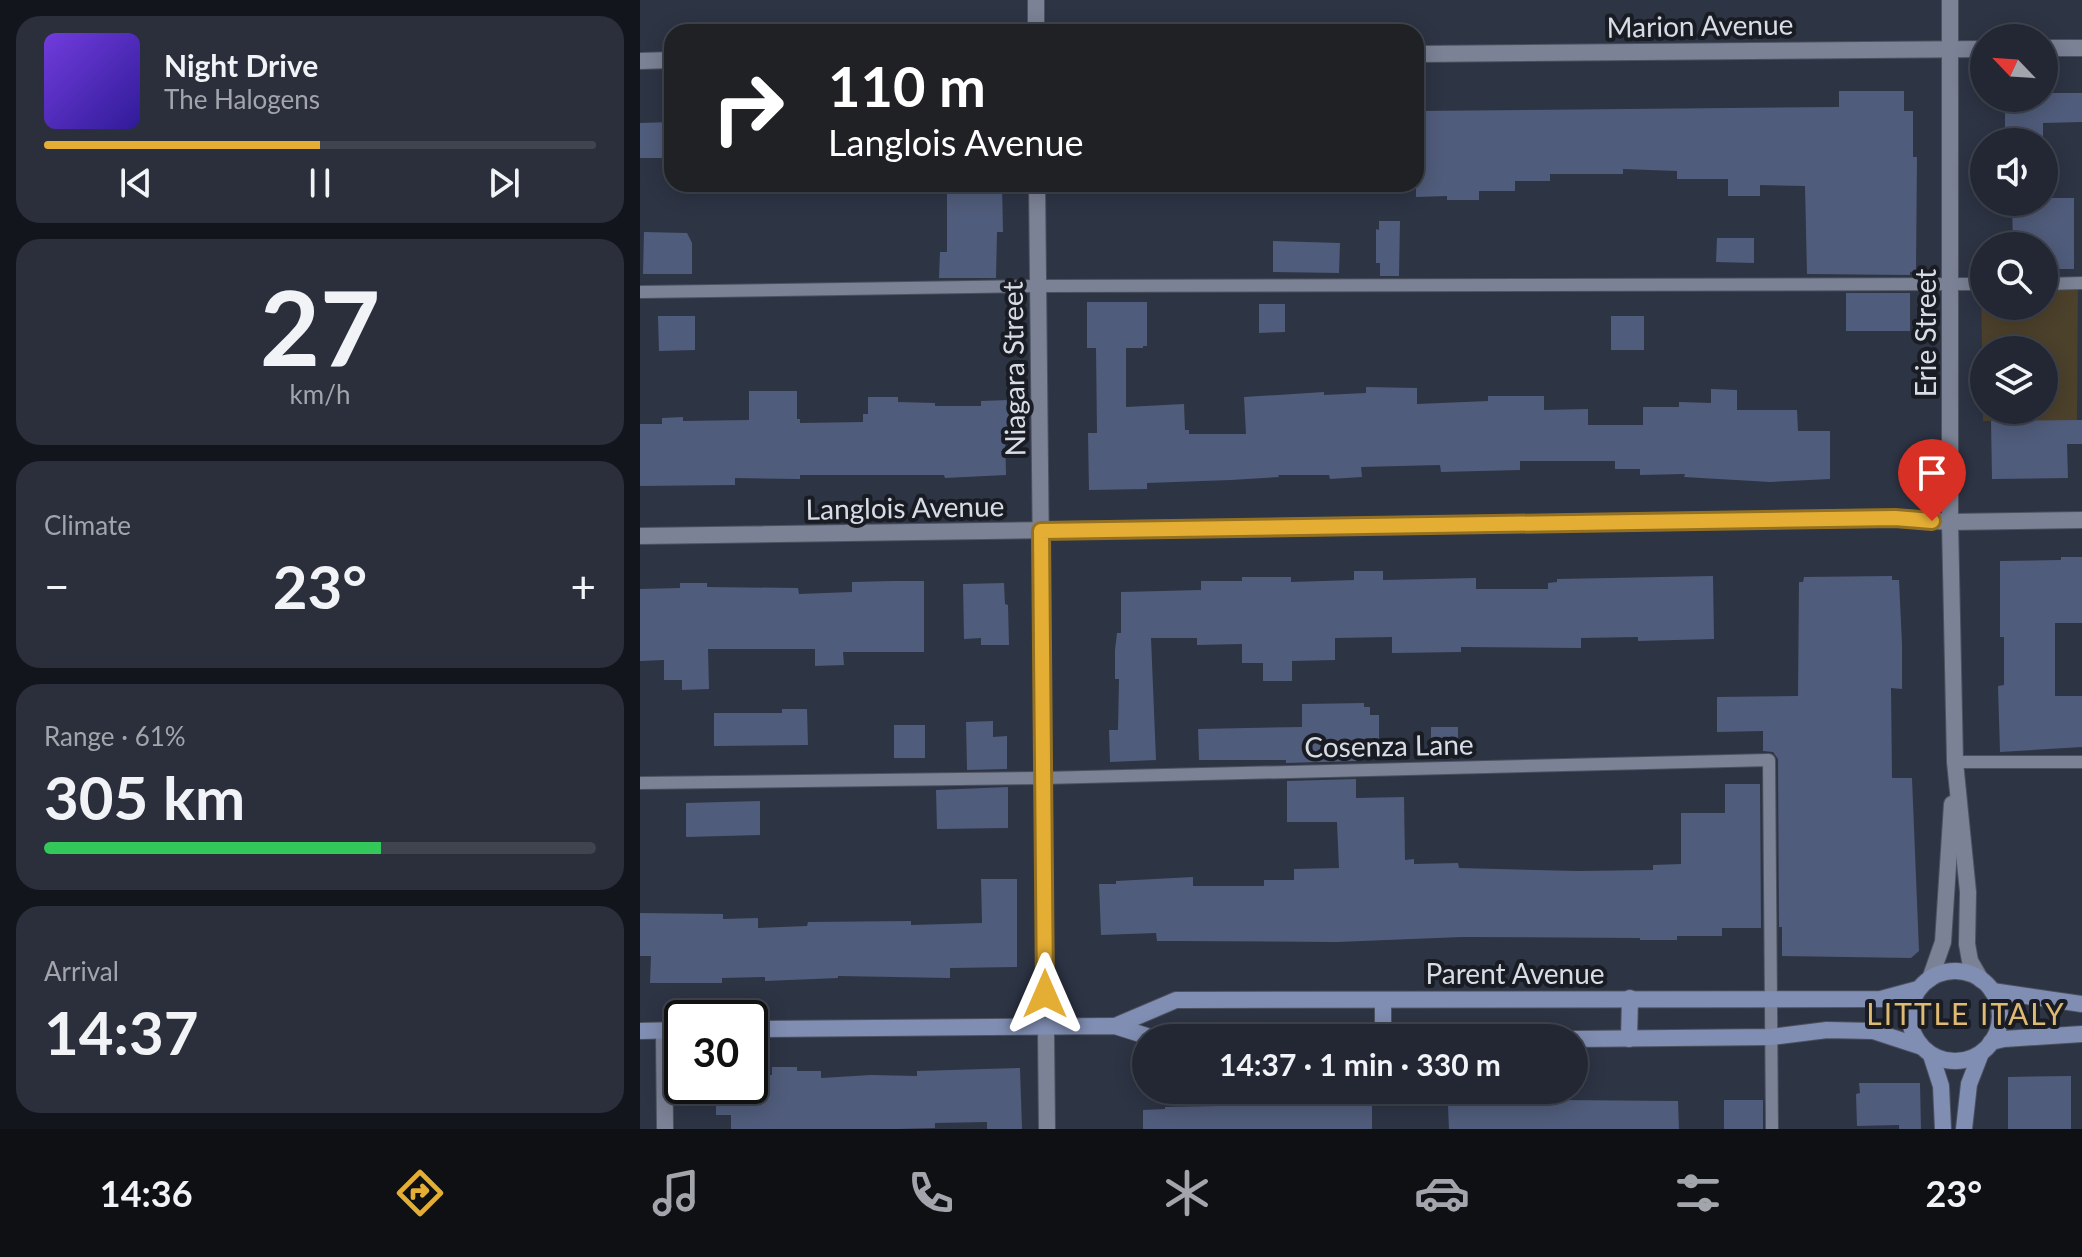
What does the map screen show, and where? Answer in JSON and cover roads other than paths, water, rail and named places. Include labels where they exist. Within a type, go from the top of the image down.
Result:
[{"type":"street","points":[[1036,0],[1036,24]]},
{"type":"street","name":"Erie Street","points":[[1950,0],[1950,522],[1955,762],[1968,892],[1967,944],[1970,961],[1987,986]]},
{"type":"street","points":[[2058,48],[2082,48]]},
{"type":"street","name":"Marion Avenue","points":[[1424,54],[1970,49]]},
{"type":"street","points":[[640,61],[664,60]]},
{"type":"street","name":"Niagara Street","points":[[1037,192],[1047,1129]]},
{"type":"street","name":"Langlois Avenue","points":[[640,536],[1895,518],[1950,522],[2082,520]]},
{"type":"street","name":"Erie Street","points":[[1924,984],[1943,942],[1955,762]]},
{"type":"street","points":[[1943,1129],[1941,1086],[1927,1051],[1914,1034],[1910,1019],[1912,1004],[1924,984],[1952,971],[1967,973],[1987,986],[2082,1004]]},
{"type":"street","name":"Parent Avenue","points":[[1115,1026],[1176,1000],[1881,999],[1924,984]]},
{"type":"street","points":[[1964,1129],[1969,1084],[2000,1021],[1999,1006],[1987,986]]},
{"type":"street","points":[[1629,1039],[1630,998]]},
{"type":"street","points":[[1383,1000],[1383,1024]]},
{"type":"street","name":"Parent Avenue","points":[[768,1029],[1115,1026],[1132,1031]]},
{"type":"street","points":[[1588,1039],[1771,1037],[1827,1030],[1873,1031],[1951,1061],[1967,1060],[2004,1039],[2082,1034]]},
{"type":"street","points":[[640,1031],[664,1031]]},
{"type":"street","points":[[665,1104],[665,1129]]},
{"type":"lane","points":[[2058,284],[2082,283]]},
{"type":"lane","points":[[640,292],[1038,286],[1970,284]]},
{"type":"lane","name":"Cosenza Lane","points":[[640,783],[1044,778],[1769,760],[1772,1129]]},
{"type":"lane","points":[[1955,762],[2082,762]]},
{"type":"district","name":"LITTLE ITALY","points":[[1966,1013]]}]
